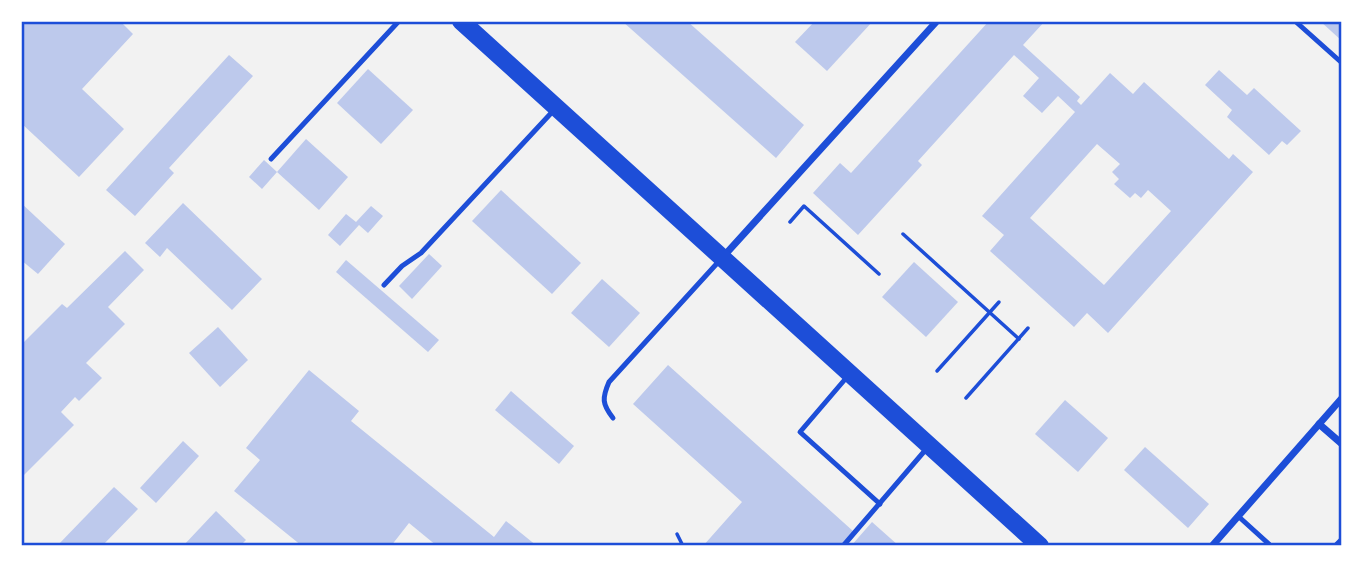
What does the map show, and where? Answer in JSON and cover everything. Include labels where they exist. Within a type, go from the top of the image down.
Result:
[{"type":"main road","points":[[461,21],[1040,546]]},
{"type":"street","points":[[721,258],[937,21]]},
{"type":"street","points":[[1212,546],[1342,398]]},
{"type":"street","points":[[1319,424],[1342,444]]},
{"type":"lane","points":[[271,159],[399,21]]},
{"type":"lane","points":[[1295,21],[1342,63]]},
{"type":"lane","points":[[384,285],[402,266],[421,253],[556,108]]},
{"type":"lane","points":[[613,418],[605,408],[603,395],[609,382],[721,258]]},
{"type":"lane","points":[[850,374],[800,432],[880,504]]},
{"type":"lane","points":[[843,546],[929,446]]},
{"type":"lane","points":[[1238,516],[1271,546]]},
{"type":"lane","points":[[1335,546],[1342,539]]},
{"type":"path","points":[[790,222],[804,206],[879,274]]},
{"type":"path","points":[[903,234],[1019,339]]},
{"type":"path","points":[[937,371],[999,302]]},
{"type":"path","points":[[966,398],[1028,328]]},
{"type":"path","points":[[677,534],[683,546]]},
{"type":"building","points":[[21,21],[120,21],[133,34],[82,89],[124,129],[79,177],[21,123]]},
{"type":"building","points":[[622,21],[687,21],[804,125],[776,158]]},
{"type":"building","points":[[815,21],[873,21],[827,71],[795,42]]},
{"type":"building","points":[[989,21],[1045,21],[1023,45],[1080,97],[1077,101],[1081,105],[1110,73],[1133,94],[1144,82],[1229,159],[1233,154],[1253,172],[1108,333],[1087,313],[1074,327],[990,251],[1004,235],[982,216],[1075,112],[1058,96],[1042,113],[1023,96],[1039,78],[1014,55],[918,161],[922,165],[858,235],[813,193],[840,163],[851,173]],"holes":[[[1097,144],[1120,164],[1112,172],[1119,179],[1114,184],[1130,198],[1135,193],[1141,198],[1148,190],[1171,211],[1104,285],[1030,218]]]},
{"type":"building","points":[[1320,21],[1342,21],[1342,41]]},
{"type":"building","points":[[229,55],[253,76],[169,168],[174,173],[135,216],[106,190]]},
{"type":"building","points":[[368,69],[413,110],[381,144],[337,103]]},
{"type":"building","points":[[1219,70],[1247,95],[1254,88],[1301,131],[1287,145],[1282,141],[1269,155],[1227,117],[1232,110],[1205,85]]},
{"type":"building","points":[[306,139],[348,177],[319,210],[277,172]]},
{"type":"building","points":[[264,160],[277,172],[262,189],[249,177]]},
{"type":"building","points":[[501,190],[581,263],[552,294],[472,221]]},
{"type":"building","points":[[21,203],[65,244],[38,274],[21,260]]},
{"type":"building","points":[[183,203],[262,279],[232,310],[167,248],[160,257],[145,243]]},
{"type":"building","points":[[371,206],[383,216],[368,233],[359,225],[340,246],[328,235],[346,214],[356,222]]},
{"type":"building","points":[[125,251],[144,270],[108,307],[125,324],[86,363],[102,378],[79,401],[75,397],[61,412],[74,425],[21,478],[21,345],[62,304],[67,308]]},
{"type":"building","points":[[429,254],[442,266],[412,299],[399,286]]},
{"type":"building","points":[[346,260],[439,340],[428,352],[336,272]]},
{"type":"building","points":[[914,262],[958,302],[926,337],[882,297]]},
{"type":"building","points":[[602,279],[640,313],[609,347],[571,313]]},
{"type":"building","points":[[218,327],[248,360],[220,387],[189,353]]},
{"type":"building","points":[[668,365],[853,531],[840,546],[703,546],[742,502],[633,404]]},
{"type":"building","points":[[309,370],[359,411],[351,421],[494,537],[506,521],[537,546],[437,546],[409,523],[391,546],[302,546],[234,491],[260,460],[246,448]]},
{"type":"building","points":[[511,391],[574,446],[559,464],[495,410]]},
{"type":"building","points":[[1065,400],[1108,438],[1078,472],[1035,434]]},
{"type":"building","points":[[183,441],[199,456],[156,503],[140,488]]},
{"type":"building","points":[[1145,447],[1209,504],[1188,528],[1124,470]]},
{"type":"building","points":[[114,487],[138,509],[102,546],[57,546]]},
{"type":"building","points":[[216,511],[246,540],[240,546],[183,546]]},
{"type":"building","points":[[872,522],[899,546],[851,546]]}]
